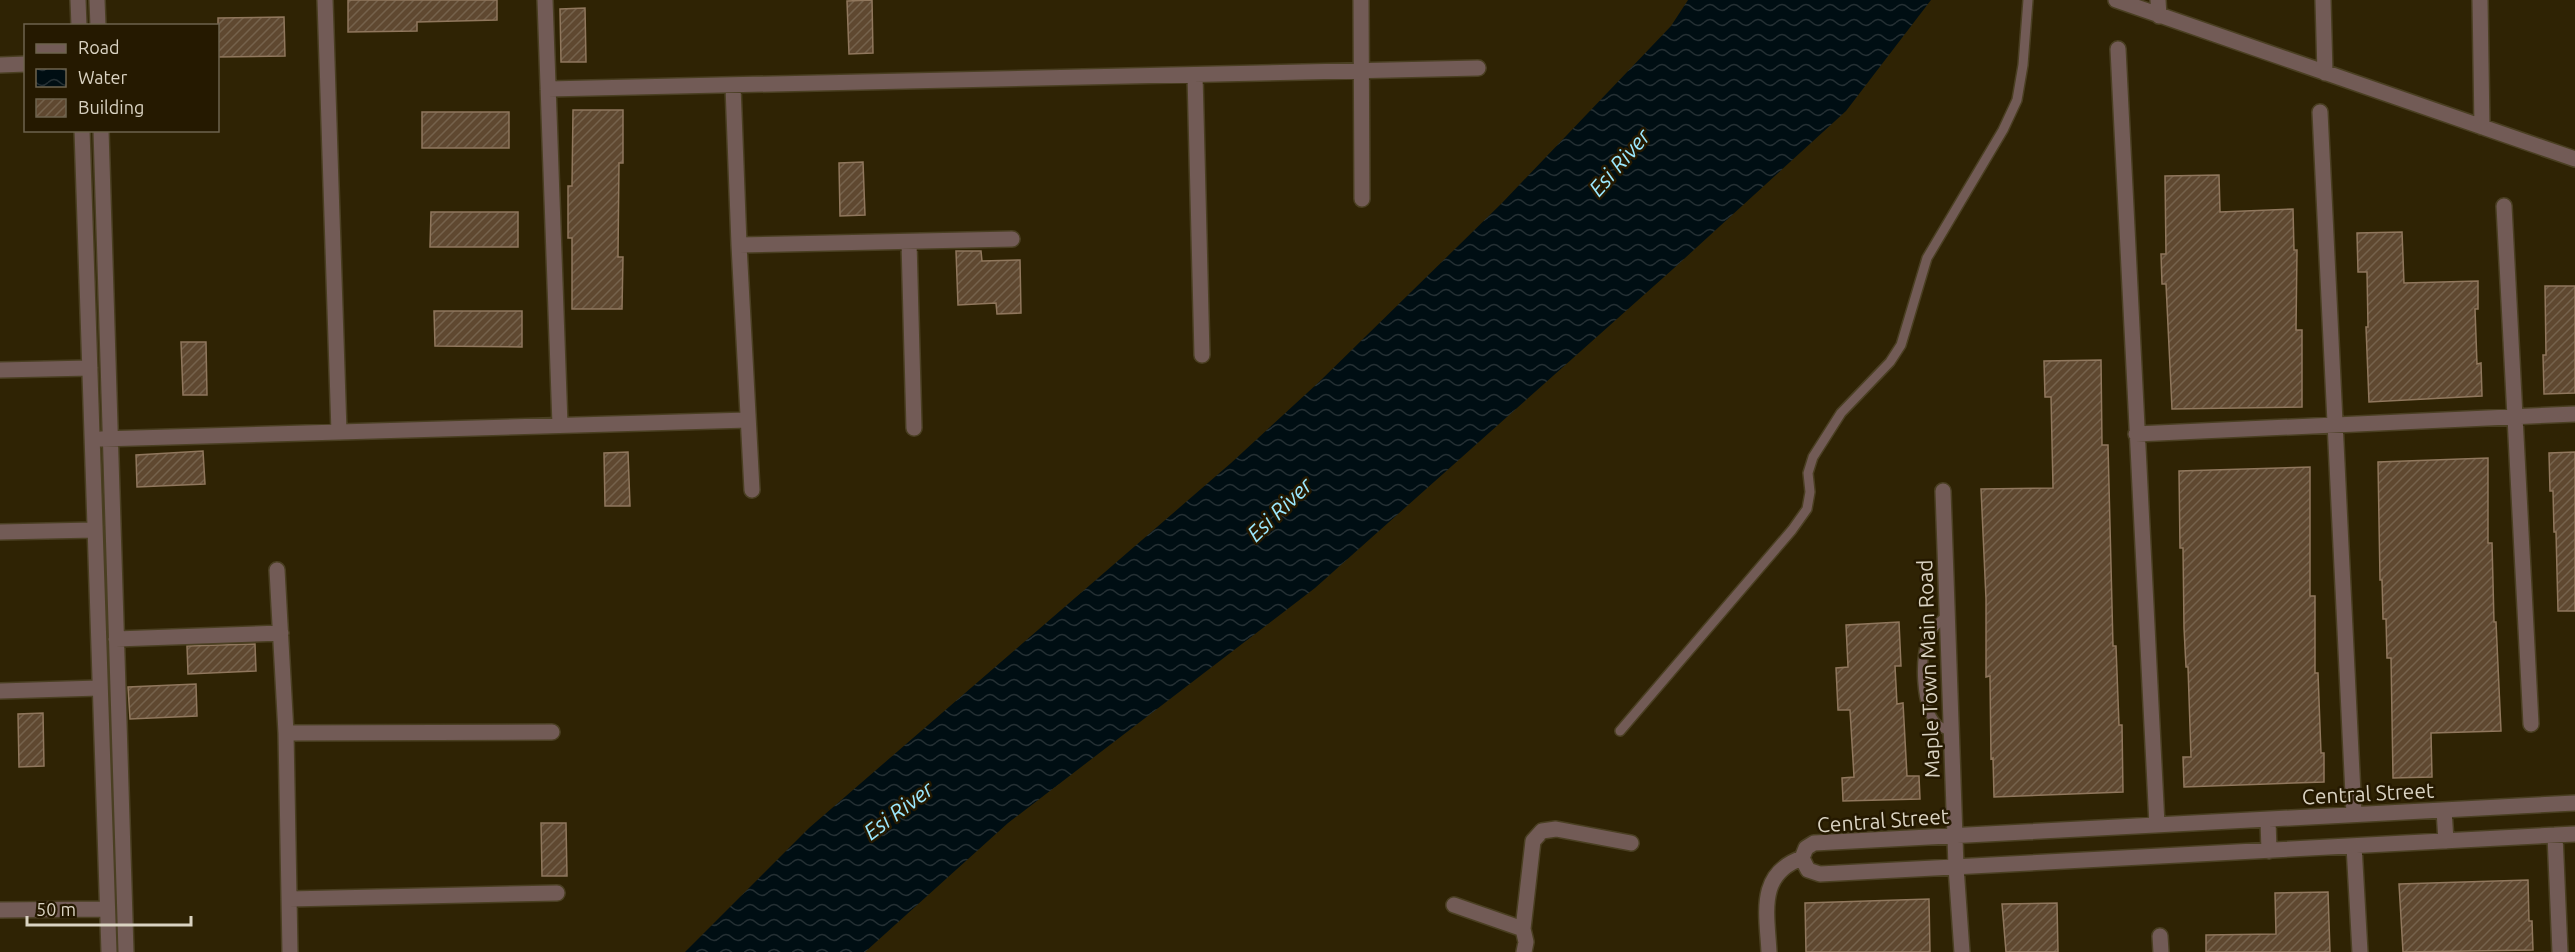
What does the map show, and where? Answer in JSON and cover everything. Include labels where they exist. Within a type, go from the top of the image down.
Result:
[{"type":"street","points":[[78,0],[79,24]]},
{"type":"street","points":[[97,0],[98,24]]},
{"type":"street","points":[[325,0],[339,432]]},
{"type":"street","points":[[545,0],[560,426]]},
{"type":"street","points":[[1361,0],[1362,199]]},
{"type":"street","points":[[2116,0],[2575,159]]},
{"type":"street","points":[[2158,0],[2159,16]]},
{"type":"street","points":[[2323,0],[2325,73]]},
{"type":"street","points":[[2480,0],[2482,127]]},
{"type":"street","points":[[2118,49],[2157,825]]},
{"type":"street","points":[[0,65],[24,64]]},
{"type":"street","points":[[548,89],[1478,68]]},
{"type":"street","points":[[1195,75],[1203,355]]},
{"type":"street","points":[[733,86],[752,490]]},
{"type":"street","points":[[2320,112],[2354,815]]},
{"type":"street","points":[[82,132],[109,952]]},
{"type":"street","points":[[101,132],[126,952]]},
{"type":"street","points":[[2504,206],[2531,724]]},
{"type":"street","points":[[739,245],[1012,239]]},
{"type":"street","points":[[909,242],[914,428]]},
{"type":"street","points":[[0,370],[90,368]]},
{"type":"street","points":[[2136,434],[2575,414]]},
{"type":"street","points":[[92,439],[748,420]]},
{"type":"street","name":"Maple Town Main Road","points":[[1943,492],[1956,867],[1962,952]]},
{"type":"street","points":[[0,532],[94,530]]},
{"type":"street","points":[[278,570],[286,733],[290,952]]},
{"type":"street","points":[[116,639],[281,633]]},
{"type":"street","points":[[0,691],[99,688]]},
{"type":"street","points":[[286,733],[552,732]]},
{"type":"street","name":"Central Street","points":[[2575,803],[1814,843],[1806,848],[1802,858],[1808,870],[1820,874],[2575,834]]},
{"type":"street","points":[[2444,810],[2446,841]]},
{"type":"street","points":[[2268,820],[2269,851]]},
{"type":"street","points":[[1524,952],[1526,942],[1523,929],[1533,841],[1542,831],[1556,829],[1631,843]]},
{"type":"street","points":[[2555,835],[2560,952]]},
{"type":"street","points":[[2354,846],[2360,952]]},
{"type":"street","points":[[1769,952],[1767,904],[1772,880],[1786,864],[1802,858]]},
{"type":"street","points":[[289,899],[557,893]]},
{"type":"street","points":[[1454,905],[1523,929]]},
{"type":"street","points":[[0,910],[107,909]]},
{"type":"street","points":[[2160,936],[2161,952]]},
{"type":"lane","points":[[1620,731],[1792,530],[1807,508],[1810,492],[1809,473],[1813,457],[1822,441],[1842,413],[1890,362],[1901,345],[1927,258],[2003,130],[2017,100],[2023,65],[2028,0]]},
{"type":"lane","points":[[1947,616],[1936,624],[1929,634],[1924,648],[1922,671],[1930,712],[1938,725],[1951,732]]},
{"type":"water","name":"Esi River","points":[[1688,0],[1931,0],[1846,111],[1673,269],[1315,588],[1008,823],[865,952],[685,952],[809,828],[1231,463],[1319,382],[1502,203],[1671,26]]},
{"type":"building","points":[[348,0],[497,0],[497,20],[417,22],[417,31],[348,32]]},
{"type":"building","points":[[872,0],[873,53],[849,54],[847,1]]},
{"type":"building","points":[[585,8],[586,62],[561,62],[560,9]]},
{"type":"building","points":[[284,17],[285,56],[219,57],[218,18]]},
{"type":"building","points":[[573,110],[623,110],[623,163],[619,163],[618,257],[623,257],[622,309],[572,309],[572,238],[568,238],[568,186],[572,186]]},
{"type":"building","points":[[422,112],[509,112],[509,148],[422,148]]},
{"type":"building","points":[[863,162],[865,215],[840,216],[839,163]]},
{"type":"building","points":[[2219,175],[2220,212],[2293,209],[2294,250],[2297,250],[2296,330],[2302,330],[2302,407],[2172,409],[2166,284],[2162,284],[2161,254],[2166,254],[2165,176]]},
{"type":"building","points":[[431,212],[518,212],[518,247],[430,247]]},
{"type":"building","points":[[2402,232],[2404,283],[2478,281],[2478,309],[2475,309],[2477,364],[2481,363],[2482,396],[2369,402],[2366,327],[2368,327],[2367,272],[2358,272],[2357,233]]},
{"type":"building","points":[[956,251],[981,251],[982,261],[1020,260],[1021,313],[997,314],[996,303],[958,305]]},
{"type":"building","points":[[2545,286],[2575,286],[2575,393],[2544,394]]},
{"type":"building","points":[[434,311],[522,311],[522,347],[435,346]]},
{"type":"building","points":[[181,342],[206,342],[207,395],[183,395]]},
{"type":"building","points":[[2101,360],[2102,445],[2108,445],[2113,646],[2116,646],[2119,725],[2122,725],[2123,792],[1994,797],[1990,676],[1986,677],[1986,599],[1981,489],[2053,488],[2051,397],[2045,397],[2044,361]]},
{"type":"building","points":[[203,451],[205,484],[137,487],[136,455]]},
{"type":"building","points":[[628,452],[630,506],[605,506],[604,453]]},
{"type":"building","points":[[2575,452],[2575,611],[2558,611],[2556,532],[2554,532],[2553,491],[2550,491],[2549,453]]},
{"type":"building","points":[[2488,458],[2488,543],[2492,543],[2501,731],[2431,733],[2432,777],[2393,778],[2391,658],[2387,658],[2386,619],[2383,619],[2382,580],[2380,580],[2378,462]]},
{"type":"building","points":[[2310,467],[2310,596],[2315,596],[2315,673],[2318,673],[2324,782],[2184,787],[2183,757],[2191,757],[2188,667],[2186,667],[2184,628],[2183,548],[2180,548],[2179,471]]},
{"type":"building","points":[[1899,622],[1901,666],[1895,666],[1897,704],[1903,703],[1907,776],[1919,776],[1920,799],[1843,801],[1842,778],[1854,777],[1850,710],[1838,710],[1836,668],[1848,667],[1846,625]]},
{"type":"building","points":[[255,644],[256,671],[188,674],[187,646]]},
{"type":"building","points":[[196,684],[197,716],[130,719],[128,687]]},
{"type":"building","points":[[43,713],[44,766],[19,767],[18,714]]},
{"type":"building","points":[[541,823],[566,823],[567,876],[542,876]]},
{"type":"building","points":[[2528,880],[2529,921],[2532,921],[2533,950],[2403,952],[2399,884]]},
{"type":"building","points":[[2328,892],[2330,952],[2206,952],[2206,935],[2276,934],[2275,893]]},
{"type":"building","points":[[1929,899],[1930,952],[1806,952],[1805,903]]},
{"type":"building","points":[[2057,903],[2058,952],[2006,952],[2002,904]]}]
